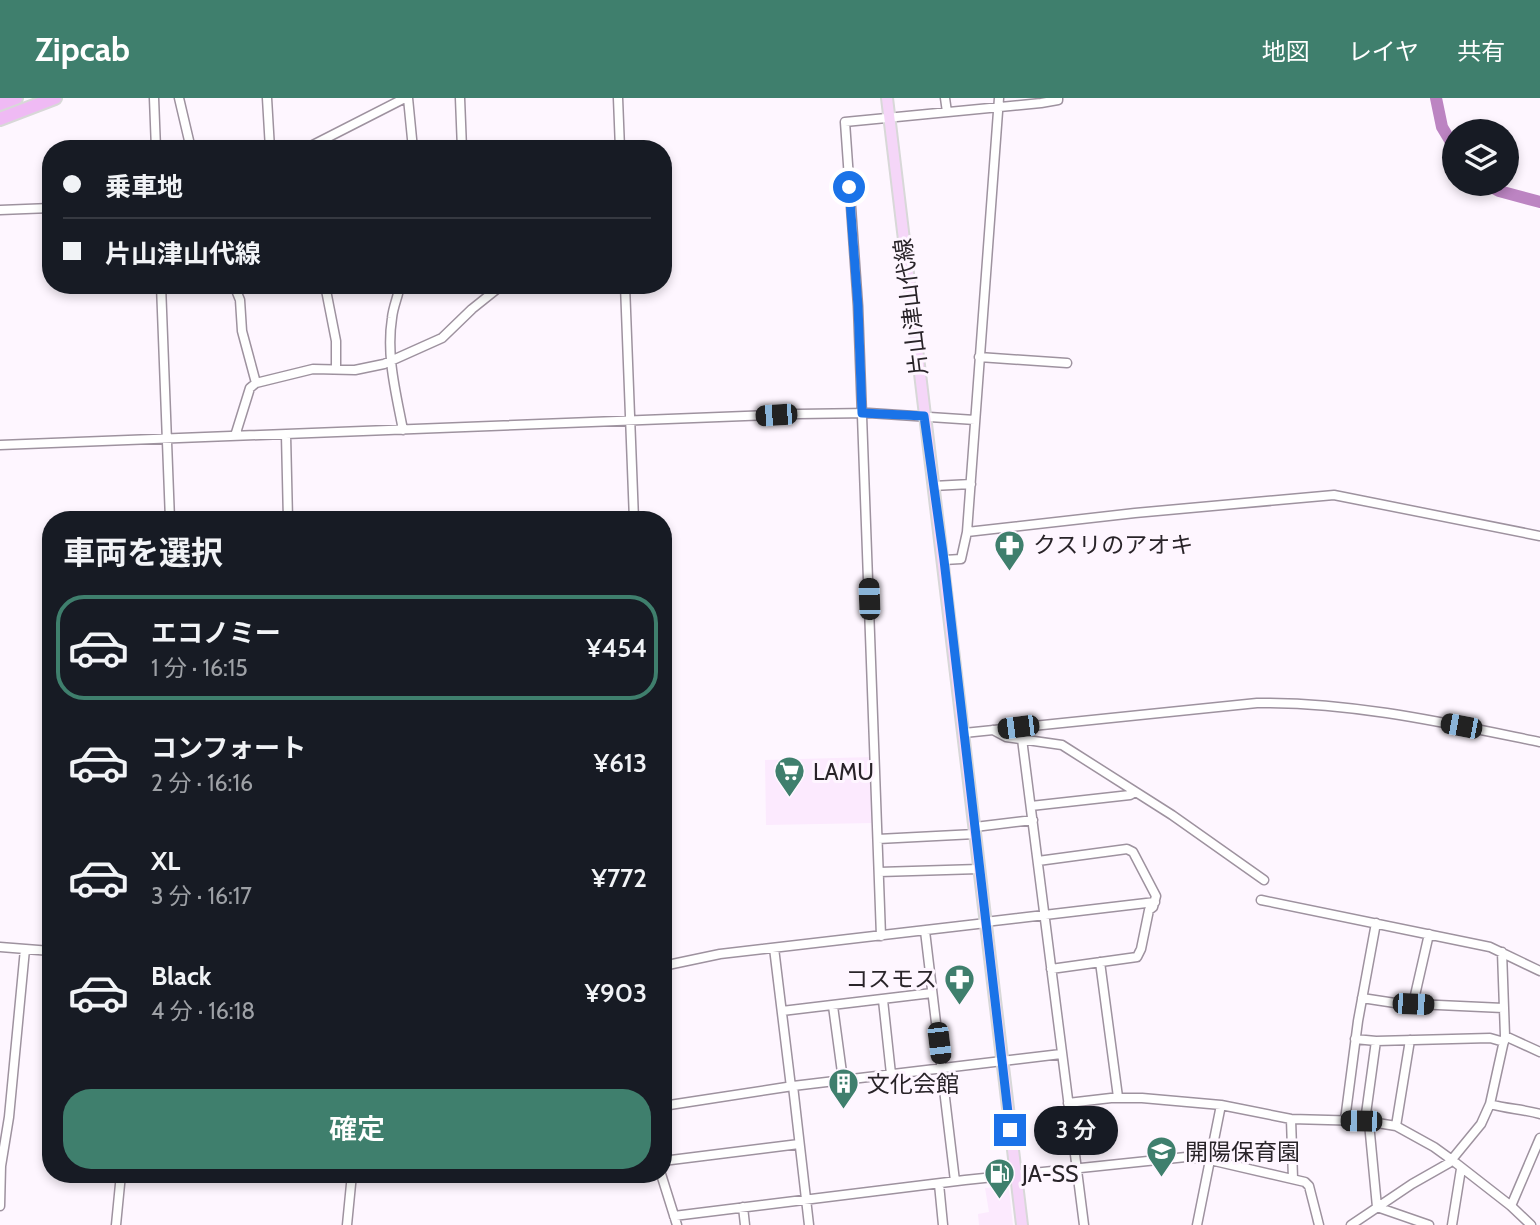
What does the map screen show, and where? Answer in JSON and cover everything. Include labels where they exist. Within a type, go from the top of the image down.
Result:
[{"type":"highway","points":[[0,104],[16,98]]},
{"type":"highway","points":[[0,119],[54,98]]},
{"type":"main road","name":"片山津山代線","points":[[887,98],[1022,1225]]},
{"type":"street","points":[[153,98],[156,140]]},
{"type":"street","points":[[179,98],[189,140]]},
{"type":"street","points":[[267,98],[270,140]]},
{"type":"street","points":[[324,140],[407,98],[412,140]]},
{"type":"street","points":[[460,98],[462,140]]},
{"type":"street","points":[[618,98],[620,140]]},
{"type":"street","points":[[946,98],[947,112]]},
{"type":"street","points":[[881,936],[858,306],[845,122],[947,112],[999,102],[1041,103],[1058,98]]},
{"type":"street","points":[[944,560],[961,559],[967,532],[999,102]]},
{"type":"street","points":[[0,210],[42,208]]},
{"type":"street","points":[[161,294],[170,511]]},
{"type":"street","points":[[238,294],[242,331],[256,383]]},
{"type":"street","points":[[327,294],[336,341],[336,369]]},
{"type":"street","points":[[399,294],[392,316],[390,362],[403,430]]},
{"type":"street","points":[[235,436],[250,388],[256,383],[313,369],[366,369],[390,362],[442,338],[491,294]]},
{"type":"street","points":[[625,294],[634,511]]},
{"type":"street","points":[[979,357],[1067,363]]},
{"type":"street","points":[[0,445],[862,413],[975,420]]},
{"type":"street","points":[[286,435],[288,511]]},
{"type":"street","points":[[933,486],[971,484]]},
{"type":"street","points":[[967,532],[1334,495],[1540,536]]},
{"type":"street","points":[[964,733],[1257,703],[1298,702],[1352,706],[1540,742]]},
{"type":"street","points":[[1043,741],[1044,724]]},
{"type":"street","points":[[993,730],[1006,737],[1062,745],[1172,815],[1264,880]]},
{"type":"street","points":[[1022,740],[1084,1225]]},
{"type":"street","points":[[1031,806],[1130,795],[1135,792]]},
{"type":"street","points":[[878,839],[975,831],[1033,820]]},
{"type":"street","points":[[1038,861],[1127,849],[1133,852],[1156,896],[1149,910],[1137,957],[1051,969]]},
{"type":"street","points":[[879,872],[979,869]]},
{"type":"street","points":[[1261,900],[1490,947],[1540,971]]},
{"type":"street","points":[[672,964],[720,954],[1155,902]]},
{"type":"street","points":[[1345,1120],[1355,1040],[1376,923]]},
{"type":"street","points":[[925,931],[955,1181]]},
{"type":"street","points":[[1413,1004],[1429,934]]},
{"type":"street","points":[[0,947],[42,950]]},
{"type":"street","points":[[774,948],[808,1225]]},
{"type":"street","points":[[0,1206],[1,1166],[9,1117],[25,949]]},
{"type":"street","points":[[1351,1225],[1452,1160],[1481,1124],[1490,1104],[1504,1039],[1502,952]]},
{"type":"street","points":[[1100,962],[1118,1097]]},
{"type":"street","points":[[782,1011],[932,993]]},
{"type":"street","points":[[1362,998],[1413,1004],[1503,1008]]},
{"type":"street","points":[[883,1000],[891,1074]]},
{"type":"street","points":[[833,1006],[843,1080]]},
{"type":"street","points":[[1355,1040],[1490,1038],[1504,1039],[1540,1052]]},
{"type":"street","points":[[1396,1126],[1410,1040]]},
{"type":"street","points":[[1376,1041],[1367,1122],[1377,1207]]},
{"type":"street","points":[[672,1105],[843,1080],[1061,1054]]},
{"type":"street","points":[[1068,1104],[1118,1097],[1221,1105],[1291,1119],[1345,1120],[1396,1126],[1452,1160],[1531,1225]]},
{"type":"street","points":[[1490,1104],[1540,1114]]},
{"type":"street","points":[[1197,1225],[1221,1105]]},
{"type":"street","points":[[1291,1119],[1293,1180]]},
{"type":"street","points":[[1511,1206],[1540,1138]]},
{"type":"street","points":[[672,1160],[799,1144]]},
{"type":"street","points":[[664,1183],[675,1220],[743,1207],[1174,1157],[1210,1160],[1305,1182],[1309,1186],[1320,1225]]},
{"type":"street","points":[[1452,1225],[1461,1169]]},
{"type":"street","points":[[116,1225],[120,1183]]},
{"type":"street","points":[[347,1225],[351,1183]]},
{"type":"street","points":[[939,1184],[943,1225]]},
{"type":"street","points":[[743,1207],[745,1225]]},
{"type":"street","points":[[1377,1207],[1429,1225]]},
{"type":"shaded area","points":[[872,757],[874,823],[766,825],[765,760]]},
{"type":"shaded area","name":"JA-SS","points":[[1005,1186],[1009,1189],[1013,1225],[979,1225],[978,1214],[989,1212],[985,1188]]},
{"type":"waterway","points":[[1436,98],[1442,127]]},
{"type":"waterway","points":[[1518,196],[1540,202]]},
{"type":"place","name":"クスリのアオキ","points":[[1010,572]]},
{"type":"place","name":"LAMU","points":[[790,799]]},
{"type":"place","name":"コスモス","points":[[960,1006]]},
{"type":"place","name":"文化会館","points":[[844,1111]]},
{"type":"place","name":"開陽保育園","points":[[1162,1179]]},
{"type":"place","name":"JA-SS","points":[[999,1201]]},
{"type":"route","points":[[849,187],[858,306],[862,413],[924,416],[944,560],[1010,1130]]}]
